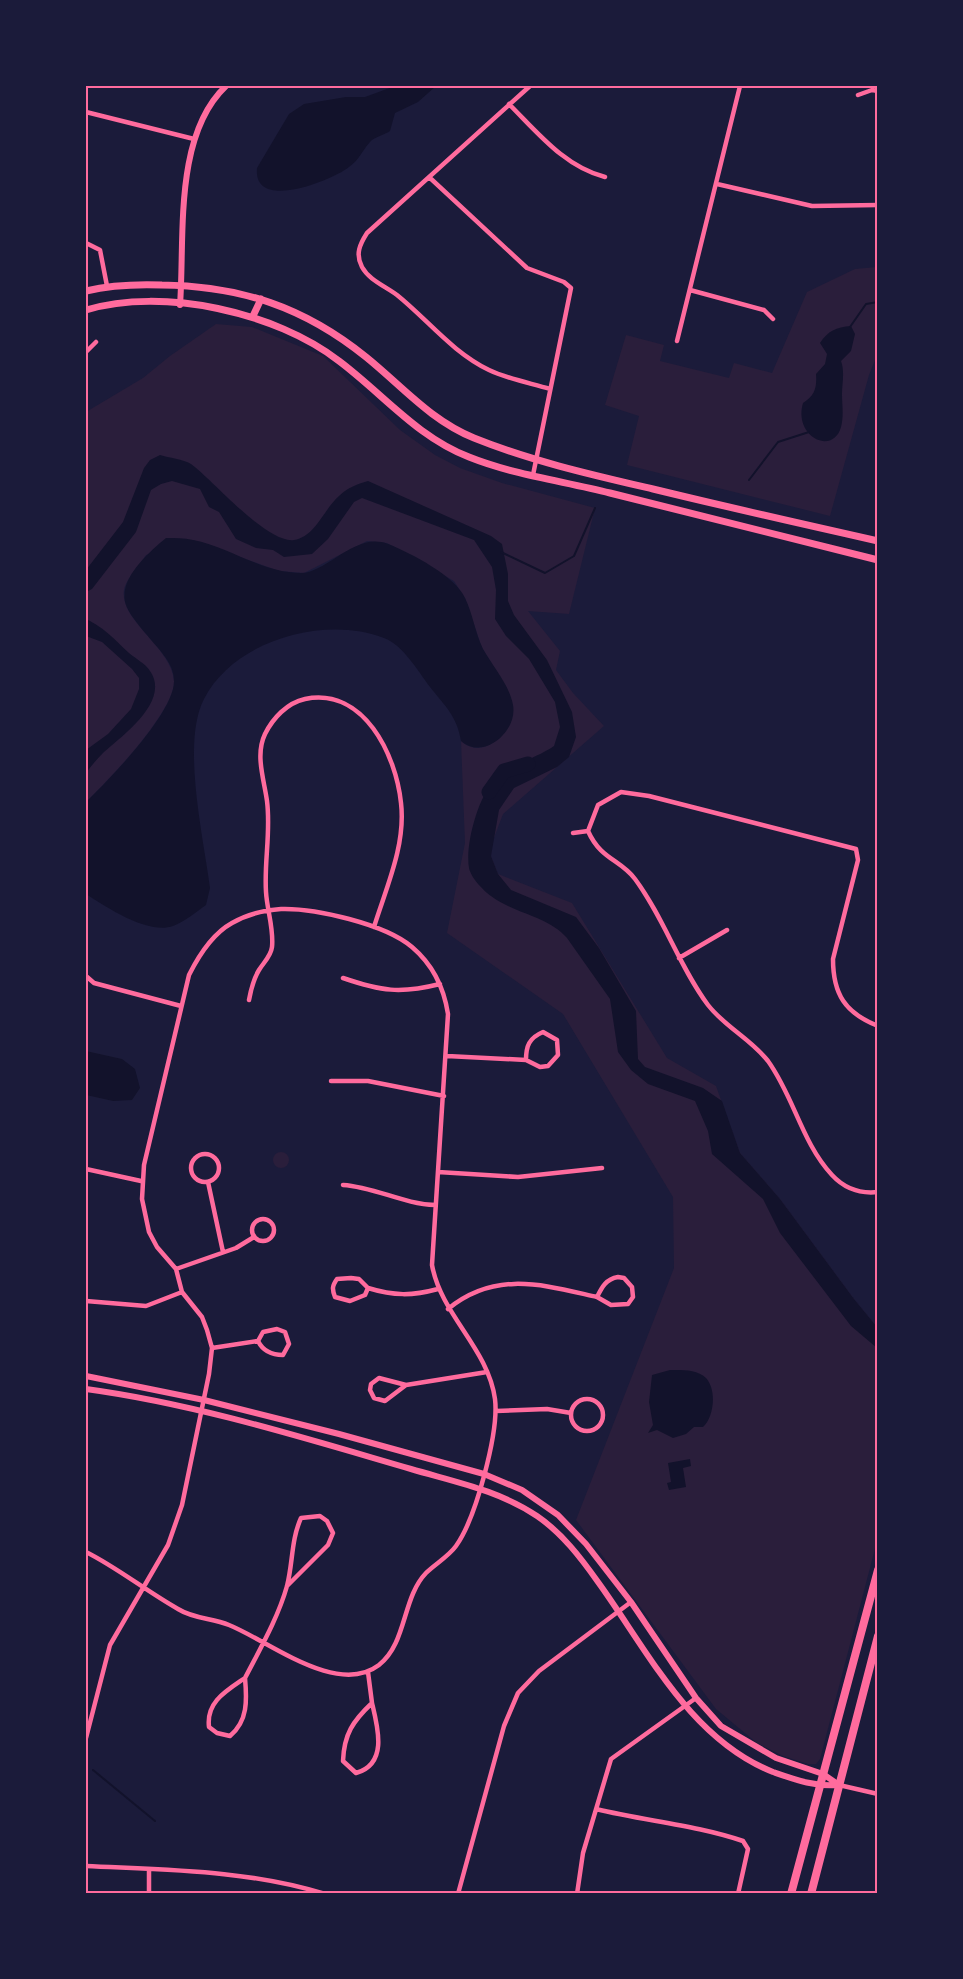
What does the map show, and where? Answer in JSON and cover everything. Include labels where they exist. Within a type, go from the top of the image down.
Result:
[{"type":"main road","points":[[86,291],[107,286],[182,285],[229,290],[261,299],[300,314],[339,336],[441,421],[474,438],[535,458],[770,517],[878,541]]},
{"type":"main road","points":[[253,316],[261,299]]},
{"type":"main road","points":[[86,310],[111,305],[180,305],[220,308],[253,316],[289,331],[339,361],[396,411],[439,443],[470,458],[533,476],[878,560]]},
{"type":"main road","points":[[767,532],[770,517]]},
{"type":"main road","points":[[791,1893],[877,1572]]},
{"type":"main road","points":[[811,1893],[878,1636]]},
{"type":"street","points":[[180,305],[184,204],[194,140],[213,103],[226,86]]},
{"type":"street","points":[[530,86],[367,233],[358,248],[362,268],[398,296],[458,351],[506,376],[550,389]]},
{"type":"street","points":[[677,341],[740,86]]},
{"type":"street","points":[[858,95],[872,90],[878,91]]},
{"type":"street","points":[[509,104],[569,161],[586,172],[605,177]]},
{"type":"street","points":[[86,112],[194,140]]},
{"type":"street","points":[[429,177],[527,268],[564,282],[571,288],[533,476]]},
{"type":"street","points":[[717,184],[812,206],[878,205]]},
{"type":"street","points":[[86,243],[100,250],[107,286]]},
{"type":"street","points":[[690,290],[764,310],[773,319]]},
{"type":"street","points":[[86,352],[96,342]]},
{"type":"street","points":[[249,1000],[252,984],[272,948],[266,875],[269,825],[260,762],[261,743],[274,719],[288,706],[301,700],[324,698],[352,707],[371,726],[384,744],[398,786],[402,807],[400,835],[374,927]]},
{"type":"street","points":[[878,1026],[857,1017],[850,1009],[837,990],[833,974],[833,959],[858,860],[856,849],[649,796],[621,792],[598,805],[588,831],[595,846],[632,876],[646,894],[679,958],[709,1006],[766,1059],[780,1079],[815,1151],[833,1176],[849,1188],[878,1192]]},
{"type":"street","points":[[573,833],[588,831]]},
{"type":"street","points":[[86,1552],[145,1588],[194,1617],[227,1624],[318,1670],[354,1675],[368,1672],[381,1664],[391,1651],[424,1575],[455,1547],[465,1529],[484,1473],[494,1433],[496,1411],[487,1372],[438,1289],[431,1252],[447,1056],[448,1014],[440,984],[430,967],[412,946],[399,937],[374,927],[310,911],[268,911],[230,924],[210,940],[195,963],[181,1006],[141,1181],[143,1214],[149,1232],[157,1247],[176,1269],[182,1292],[202,1317],[212,1348],[204,1400],[182,1505],[168,1545],[145,1588],[125,1616],[110,1646],[86,1738]]},
{"type":"street","points":[[679,958],[728,930]]},
{"type":"street","points":[[86,976],[94,983],[181,1006]]},
{"type":"street","points":[[343,978],[387,992],[404,992],[440,984]]},
{"type":"street","points":[[86,986],[94,983]]},
{"type":"street","points":[[447,1056],[526,1060],[540,1067],[548,1066],[558,1056],[557,1040],[543,1032],[535,1035],[526,1049],[526,1060]]},
{"type":"street","points":[[331,1081],[368,1081],[444,1096]]},
{"type":"street","points":[[204,1154],[210,1155],[218,1163],[217,1174],[208,1182],[197,1180],[191,1170],[194,1159],[204,1154]]},
{"type":"street","points":[[438,1172],[518,1177],[602,1168]]},
{"type":"street","points":[[86,1169],[141,1181]]},
{"type":"street","points":[[208,1182],[222,1252]]},
{"type":"street","points":[[343,1185],[363,1186],[412,1203],[435,1205]]},
{"type":"street","points":[[176,1269],[254,1237],[263,1241],[272,1237],[274,1227],[262,1219],[254,1223],[252,1233],[254,1237]]},
{"type":"street","points":[[368,1288],[365,1295],[350,1300],[335,1297],[332,1290],[337,1280],[343,1278],[359,1279],[368,1288],[394,1296],[406,1296],[438,1289]]},
{"type":"street","points":[[448,1309],[487,1288],[523,1282],[597,1298],[611,1305],[628,1304],[633,1297],[632,1287],[624,1278],[610,1278],[597,1298]]},
{"type":"street","points":[[86,1301],[146,1306],[182,1292]]},
{"type":"street","points":[[278,1329],[285,1332],[289,1344],[283,1355],[274,1355],[260,1346],[258,1341],[262,1332],[278,1329]]},
{"type":"street","points":[[212,1348],[258,1341]]},
{"type":"street","points":[[406,1385],[386,1401],[374,1398],[370,1390],[371,1384],[379,1378],[406,1385],[487,1372]]},
{"type":"street","points":[[86,1376],[204,1400],[484,1473],[522,1490],[558,1515],[586,1544],[631,1602],[696,1698],[722,1726],[745,1742],[776,1758],[823,1774],[839,1785]]},
{"type":"street","points":[[86,1389],[201,1412],[325,1442],[479,1487],[516,1503],[553,1529],[590,1572],[686,1706],[710,1734],[735,1752],[766,1769],[820,1786],[839,1785],[878,1794]]},
{"type":"street","points":[[588,1400],[601,1407],[602,1422],[598,1428],[583,1431],[572,1421],[571,1413],[580,1401],[588,1400]]},
{"type":"street","points":[[496,1411],[548,1409],[571,1413]]},
{"type":"street","points":[[245,1678],[246,1710],[238,1729],[230,1736],[217,1733],[209,1727],[208,1718],[212,1704],[245,1678],[264,1642],[287,1586],[292,1550],[301,1518],[320,1516],[327,1521],[333,1533],[328,1545],[287,1586]]},
{"type":"street","points":[[458,1893],[504,1726],[518,1693],[539,1671],[631,1602]]},
{"type":"street","points":[[368,1672],[378,1730],[377,1752],[373,1763],[366,1770],[356,1773],[343,1761],[343,1751],[352,1722],[372,1703]]},
{"type":"street","points":[[577,1893],[583,1853],[611,1759],[696,1698]]},
{"type":"street","points":[[596,1809],[654,1823],[717,1833],[743,1841],[748,1849],[738,1893]]},
{"type":"street","points":[[86,1866],[222,1873],[303,1886],[326,1893]]},
{"type":"street","points":[[149,1869],[149,1893]]},
{"type":"shaded area","points":[[395,86],[436,86],[418,102],[395,113],[390,131],[372,140],[355,161],[340,173],[311,185],[280,191],[267,188],[259,181],[257,168],[289,114],[304,104],[346,97],[365,97]]},
{"type":"shaded area","points":[[877,267],[877,355],[869,375],[830,516],[627,465],[639,416],[605,405],[626,335],[664,345],[660,361],[729,378],[734,363],[772,373],[807,292],[855,269]]},
{"type":"shaded area","points":[[216,324],[252,327],[323,356],[400,430],[435,455],[460,468],[502,483],[595,508],[569,614],[528,611],[560,651],[556,670],[573,693],[604,726],[503,814],[492,843],[491,856],[498,874],[572,903],[667,1058],[716,1086],[740,1153],[780,1199],[877,1327],[877,1541],[820,1759],[816,1764],[808,1764],[783,1756],[757,1743],[716,1709],[576,1520],[674,1268],[673,1197],[563,1014],[447,933],[465,843],[461,741],[471,747],[480,748],[500,738],[507,688],[482,648],[465,598],[454,581],[387,543],[367,541],[304,573],[279,571],[193,540],[146,555],[125,586],[125,601],[129,612],[165,657],[171,669],[174,681],[171,694],[164,710],[139,745],[86,802],[86,412],[143,378]]},
{"type":"shaded area","points":[[851,326],[855,334],[851,351],[841,361],[843,414],[841,427],[837,436],[830,440],[815,439],[804,425],[801,415],[803,403],[813,394],[816,374],[825,364],[827,354],[820,343],[833,330]]},
{"type":"shaded area","points":[[160,455],[191,464],[255,522],[283,539],[294,540],[308,534],[342,493],[368,481],[491,536],[502,544],[508,574],[508,601],[514,615],[547,660],[572,712],[576,737],[569,757],[557,767],[514,788],[499,810],[491,856],[498,874],[511,890],[576,917],[599,948],[636,1011],[638,1059],[645,1067],[703,1088],[722,1101],[740,1153],[780,1199],[877,1327],[877,1348],[851,1326],[780,1233],[763,1199],[712,1154],[708,1131],[695,1101],[648,1084],[631,1070],[618,1052],[610,999],[567,938],[541,920],[491,896],[478,884],[470,872],[468,858],[471,835],[478,809],[488,788],[507,770],[554,746],[560,727],[555,702],[529,659],[506,636],[495,619],[496,590],[492,567],[474,540],[362,498],[354,502],[328,539],[312,554],[284,557],[273,550],[256,548],[236,539],[219,512],[209,507],[200,489],[172,481],[151,490],[136,532],[92,589],[86,592],[86,570],[123,522],[144,468],[150,460]]},
{"type":"shaded area","points":[[166,538],[207,543],[259,564],[287,572],[311,571],[353,547],[365,543],[388,544],[420,559],[452,582],[465,598],[483,649],[511,697],[513,715],[505,733],[498,740],[480,747],[470,746],[461,741],[457,725],[445,706],[404,652],[384,638],[361,632],[335,630],[309,632],[283,638],[259,648],[236,661],[218,678],[204,699],[197,718],[194,765],[199,818],[210,888],[206,905],[181,922],[163,928],[140,923],[116,912],[86,894],[86,802],[139,745],[164,710],[171,694],[174,681],[170,664],[132,615],[124,596],[126,586],[136,567]]},
{"type":"shaded area","points":[[86,619],[104,630],[146,666],[155,682],[154,694],[142,717],[94,762],[86,773],[86,750],[108,734],[131,709],[139,689],[139,678],[102,642],[86,636]]},
{"type":"shaded area","points":[[86,1051],[122,1059],[135,1069],[140,1088],[132,1100],[113,1101],[86,1095]]},
{"type":"shaded area","points":[[281,1152],[289,1160],[281,1168],[273,1160]]},
{"type":"shaded area","points":[[670,1370],[689,1371],[702,1375],[709,1383],[713,1396],[712,1410],[707,1423],[703,1427],[694,1427],[686,1434],[673,1438],[657,1430],[648,1433],[653,1425],[649,1402],[652,1375]]},
{"type":"shaded area","points":[[690,1459],[691,1466],[683,1468],[686,1487],[669,1490],[667,1483],[671,1482],[668,1463]]},
{"type":"waterway","points":[[850,327],[866,304],[878,302]]},
{"type":"waterway","points":[[749,480],[778,442],[809,432]]},
{"type":"waterway","points":[[501,552],[545,573],[574,556],[595,508]]},
{"type":"waterway","points":[[489,792],[504,771],[528,764]]},
{"type":"waterway","points":[[93,1770],[155,1821]]}]
